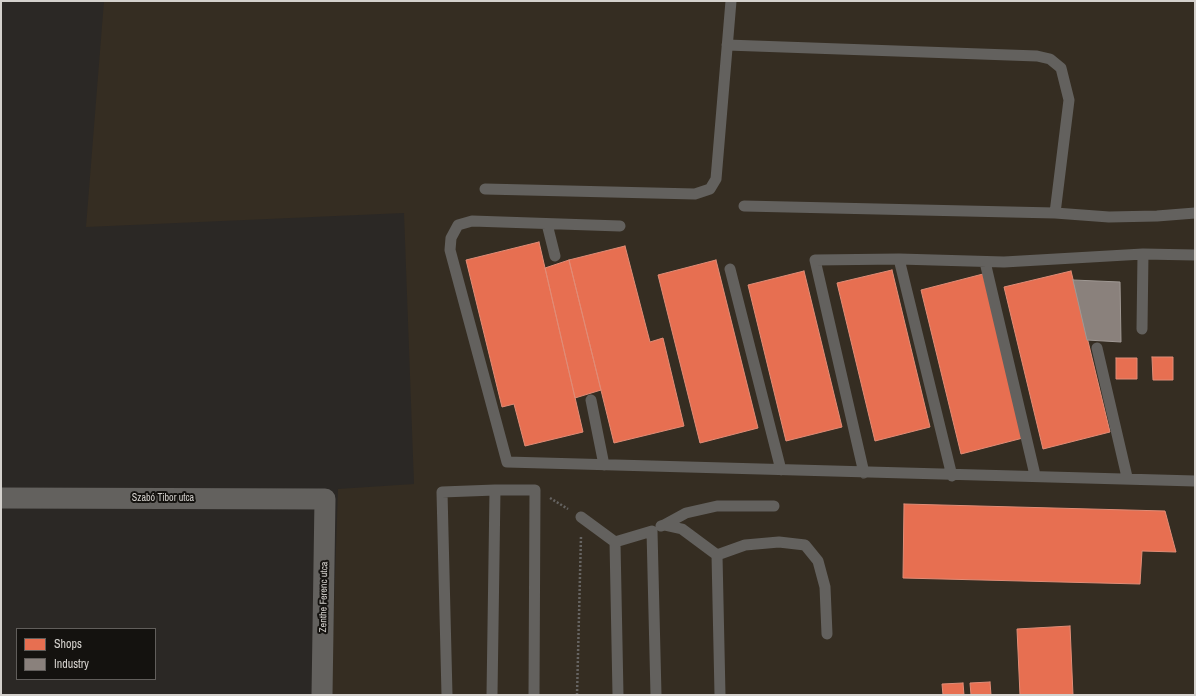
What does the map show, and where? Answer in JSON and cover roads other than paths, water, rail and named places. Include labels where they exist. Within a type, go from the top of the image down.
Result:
[{"type":"street","name":"Szabó Tibor utca","points":[[1,498],[325,499]]},
{"type":"street","name":"Zenthe Ferenc utca","points":[[322,695],[325,499]]},
{"type":"lane","points":[[485,189],[695,194],[710,189],[716,179],[731,1]]},
{"type":"lane","points":[[727,45],[1037,56],[1050,59],[1061,68],[1069,100],[1055,213]]},
{"type":"lane","points":[[744,206],[1055,213],[1123,217],[1195,213]]},
{"type":"lane","points":[[620,226],[472,221],[458,225],[451,238],[450,250],[507,462],[952,476],[1035,475],[1195,481]]},
{"type":"lane","points":[[547,224],[555,256]]},
{"type":"lane","points":[[1142,329],[1143,254]]},
{"type":"lane","points":[[864,473],[815,260],[899,259],[985,262],[1143,254],[1195,255]]},
{"type":"lane","points":[[899,259],[952,476]]},
{"type":"lane","points":[[985,262],[1035,475]]},
{"type":"lane","points":[[730,269],[781,470]]},
{"type":"lane","points":[[1097,348],[1127,478]]},
{"type":"lane","points":[[590,400],[604,465]]},
{"type":"lane","points":[[492,695],[495,490]]},
{"type":"lane","points":[[447,695],[442,492],[536,490],[534,695]]},
{"type":"lane","points":[[615,542],[652,531],[686,513],[717,506],[774,506]]},
{"type":"lane","points":[[581,517],[615,542]]},
{"type":"lane","points":[[664,525],[682,529],[717,555]]},
{"type":"lane","points":[[652,531],[656,695]]},
{"type":"lane","points":[[615,542],[618,695]]},
{"type":"lane","points":[[717,555],[745,545],[779,542],[805,546],[818,561],[826,587],[827,634]]},
{"type":"lane","points":[[717,555],[720,695]]}]
